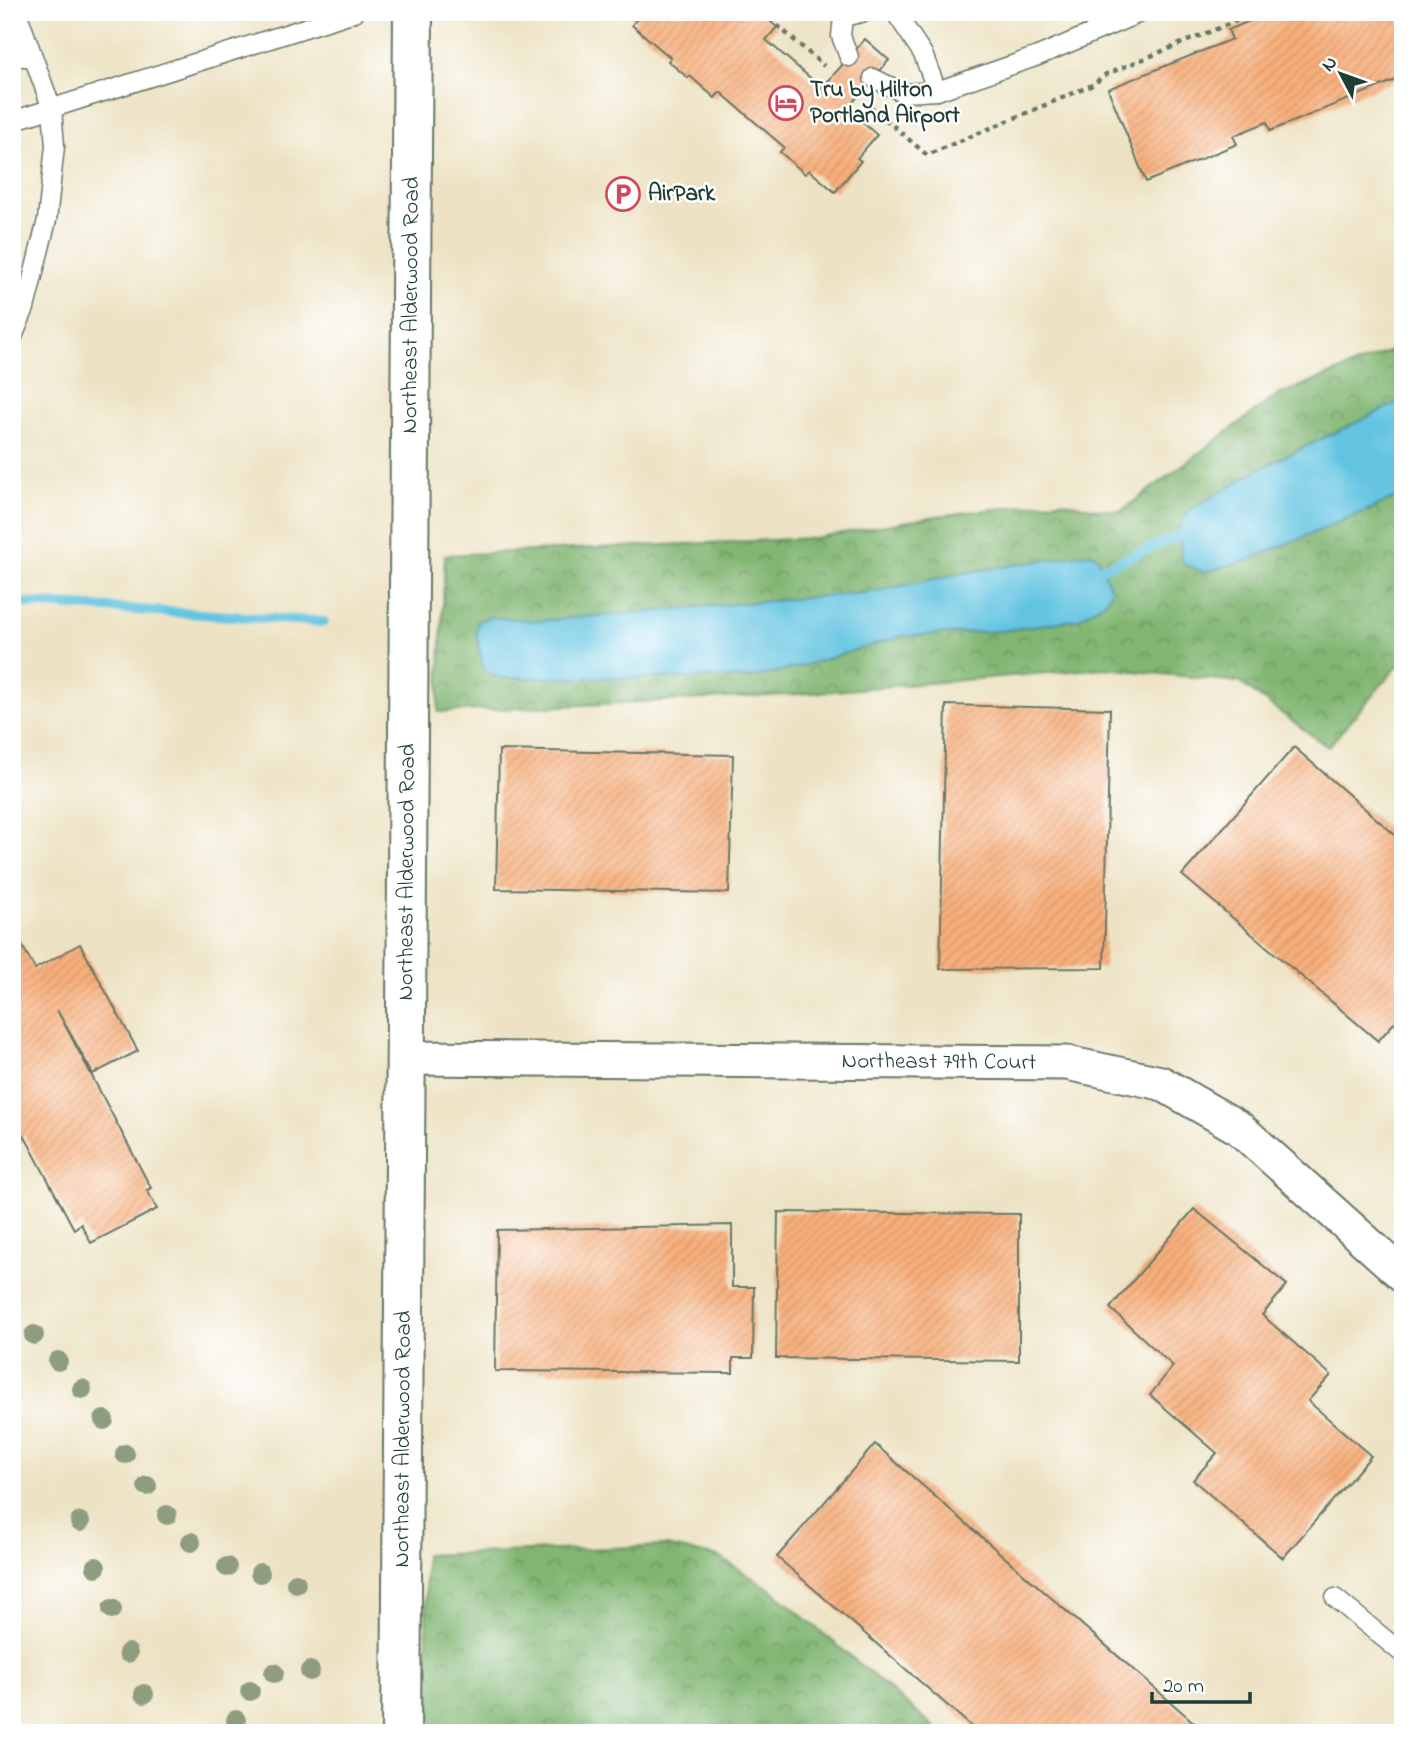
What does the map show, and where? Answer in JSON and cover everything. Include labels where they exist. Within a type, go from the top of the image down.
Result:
[{"type":"main road","name":"Northeast Alderwood Road","points":[[401,1733],[413,12]]},
{"type":"street","name":"Northeast 79th Court","points":[[405,1058],[1067,1063],[1135,1077],[1161,1083],[1239,1128],[1403,1275]]},
{"type":"lane","points":[[12,339],[25,308],[47,220],[55,146],[52,109],[18,12]]},
{"type":"lane","points":[[12,121],[355,12]]},
{"type":"lane","points":[[849,57],[841,36],[841,14],[865,12]]},
{"type":"lane","points":[[895,12],[923,54],[937,91]]},
{"type":"lane","points":[[873,78],[904,93],[937,91],[1038,56],[1142,12]]},
{"type":"lane","points":[[12,57],[33,57]]},
{"type":"lane","points":[[1335,1598],[1403,1654]]},
{"type":"green space","points":[[1403,346],[1403,660],[1328,747],[1239,682],[1105,668],[787,695],[438,712],[445,555],[814,538],[937,516],[1060,501],[1121,511],[1276,396]]},
{"type":"green space","points":[[666,1546],[719,1557],[772,1590],[941,1733],[429,1733],[425,1555]]},
{"type":"water","points":[[1403,400],[1403,495],[1251,559],[1205,572],[1185,565],[1181,559],[1180,525],[1190,510],[1263,467]]},
{"type":"water","points":[[1090,553],[1098,557],[1111,590],[1106,601],[1078,619],[1002,631],[903,636],[799,667],[751,678],[500,678],[489,674],[483,668],[476,630],[479,621],[491,617],[540,621],[872,592],[968,572]]},
{"type":"building","name":"Tru by Hilton Portland Airport","points":[[626,12],[759,12],[777,27],[766,40],[822,88],[865,39],[889,60],[847,109],[877,135],[857,158],[861,161],[835,192],[809,170],[805,174],[780,152],[784,147],[720,92],[715,98],[668,61],[671,58],[632,25],[636,20]]},
{"type":"building","points":[[1271,12],[1403,12],[1403,77],[1270,131],[1267,122],[1233,136],[1237,144],[1146,182],[1108,89],[1232,39],[1228,30]]},
{"type":"building","points":[[946,705],[1110,709],[1104,968],[940,969]]},
{"type":"building","points":[[1294,747],[1403,842],[1403,1013],[1378,1041],[1182,875]]},
{"type":"building","points":[[499,750],[733,755],[729,893],[496,889]]},
{"type":"building","points":[[12,927],[35,969],[80,944],[138,1051],[93,1074],[57,1010],[151,1188],[147,1190],[157,1209],[91,1243],[81,1224],[74,1229],[24,1135],[12,1141]]},
{"type":"building","points":[[1194,1209],[1287,1285],[1262,1315],[1331,1375],[1308,1401],[1371,1456],[1283,1558],[1193,1480],[1217,1453],[1150,1395],[1173,1366],[1110,1308]]},
{"type":"building","points":[[778,1212],[1019,1214],[1019,1361],[776,1358]]},
{"type":"building","points":[[732,1225],[732,1287],[754,1287],[753,1358],[733,1358],[733,1373],[495,1371],[497,1230]]},
{"type":"building","points":[[875,1444],[1206,1733],[979,1733],[777,1557]]},
{"type":"waterway","points":[[1091,571],[1191,531]]},
{"type":"waterway","points":[[12,602],[324,622]]},
{"type":"place","name":"Tru by Hilton Portland Airport","points":[[786,103]]},
{"type":"place","name":"AirPark","points":[[623,194]]}]
